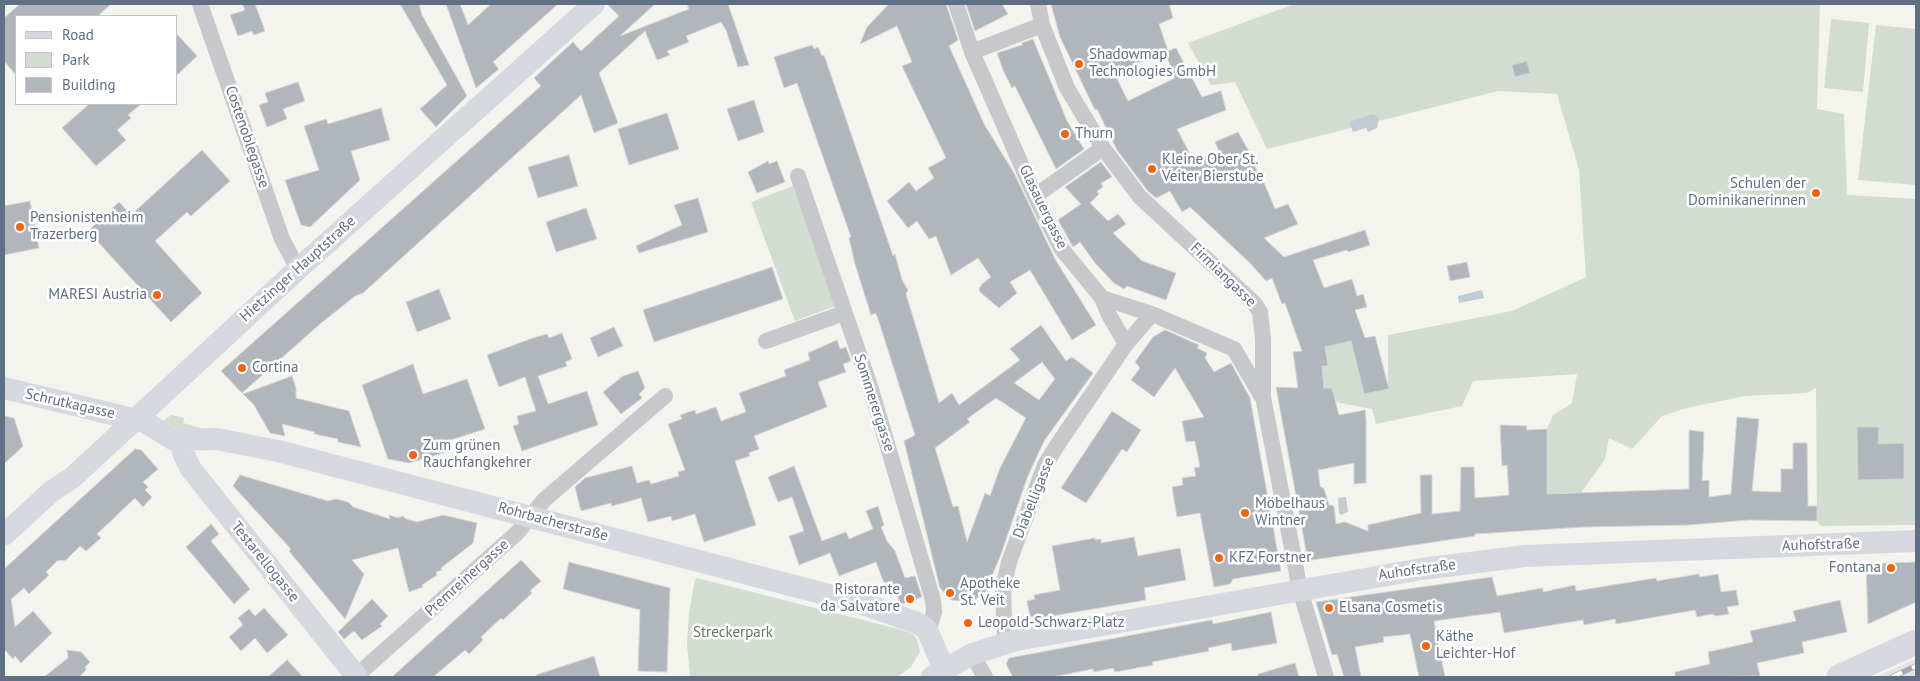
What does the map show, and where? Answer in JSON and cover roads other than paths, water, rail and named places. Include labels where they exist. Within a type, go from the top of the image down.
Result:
[{"type":"main road","points":[[1839,677],[1916,642]]},
{"type":"street","name":"Costenoblegasse","points":[[200,4],[282,239],[298,269]]},
{"type":"street","name":"Hietzinger Hauptstraße","points":[[4,535],[136,420],[298,269],[594,4]]},
{"type":"street","name":"Glasauergasse","points":[[956,4],[972,52],[1035,196],[1061,248],[1102,298]]},
{"type":"street","name":"Firmiangasse","points":[[1038,4],[1042,25],[1067,88],[1103,148],[1140,196],[1254,303],[1260,312],[1263,339],[1263,398],[1300,590],[1326,677]]},
{"type":"street","points":[[972,52],[1042,25]]},
{"type":"street","points":[[1035,196],[1103,148]]},
{"type":"street","name":"Sommerergasse","points":[[798,176],[870,386],[933,600],[934,612],[928,632]]},
{"type":"street","points":[[1102,298],[1152,314],[1234,349],[1248,350],[1263,339]]},
{"type":"street","points":[[1102,298],[1109,315],[1126,344]]},
{"type":"street","points":[[766,342],[844,313]]},
{"type":"street","name":"Diabelligasse","points":[[1005,642],[1002,616],[1005,580],[1009,562],[1045,466],[1126,344],[1152,314]]},
{"type":"street","points":[[1234,349],[1263,398]]},
{"type":"street","name":"Schrutkagasse","points":[[4,388],[136,420]]},
{"type":"street","name":"Premreinergasse","points":[[356,677],[517,533],[530,516],[665,396]]},
{"type":"street","points":[[136,420],[145,422],[174,440],[181,442]]},
{"type":"street","name":"Rohrbacherstraße","points":[[181,442],[218,439],[278,451],[863,604],[915,622],[928,632]]},
{"type":"street","name":"Testarellogasse","points":[[181,442],[184,456],[191,469],[356,677]]},
{"type":"street","name":"Auhofstraße","points":[[938,673],[972,654],[1005,642],[1422,569],[1525,556],[1916,541]]},
{"type":"street","points":[[928,632],[938,673]]},
{"type":"street","points":[[972,654],[985,677]]},
{"type":"railway","points":[[1892,677],[1916,666]]},
{"type":"place","name":"Shadowmap Technologies GmbH","points":[[1079,64]]},
{"type":"place","name":"Thurn","points":[[1065,134]]},
{"type":"place","name":"Kleine Ober St. Veiter Bierstube","points":[[1152,169]]},
{"type":"place","name":"Schulen der Dominikanerinnen","points":[[1816,193]]},
{"type":"place","name":"Pensionistenheim Trazerberg","points":[[20,227]]},
{"type":"place","name":"MARESI Austria","points":[[157,295]]},
{"type":"place","name":"Cortina","points":[[242,368]]},
{"type":"place","name":"Zum grünen Rauchfangkehrer","points":[[413,455]]},
{"type":"place","name":"Möbelhaus Wintner","points":[[1245,513]]},
{"type":"place","name":"KFZ Forstner","points":[[1219,558]]},
{"type":"place","name":"Fontana","points":[[1891,568]]},
{"type":"place","name":"Apotheke St. Veit","points":[[950,593]]},
{"type":"place","name":"Ristorante da Salvatore","points":[[910,599]]},
{"type":"place","name":"Elsana Cosmetis","points":[[1329,608]]},
{"type":"place","name":"Leopold-Schwarz-Platz","points":[[968,623]]},
{"type":"place","name":"Käthe Leichter-Hof","points":[[1426,646]]},
{"type":"park label","name":"Streckerpark","points":[[733,633]]}]
